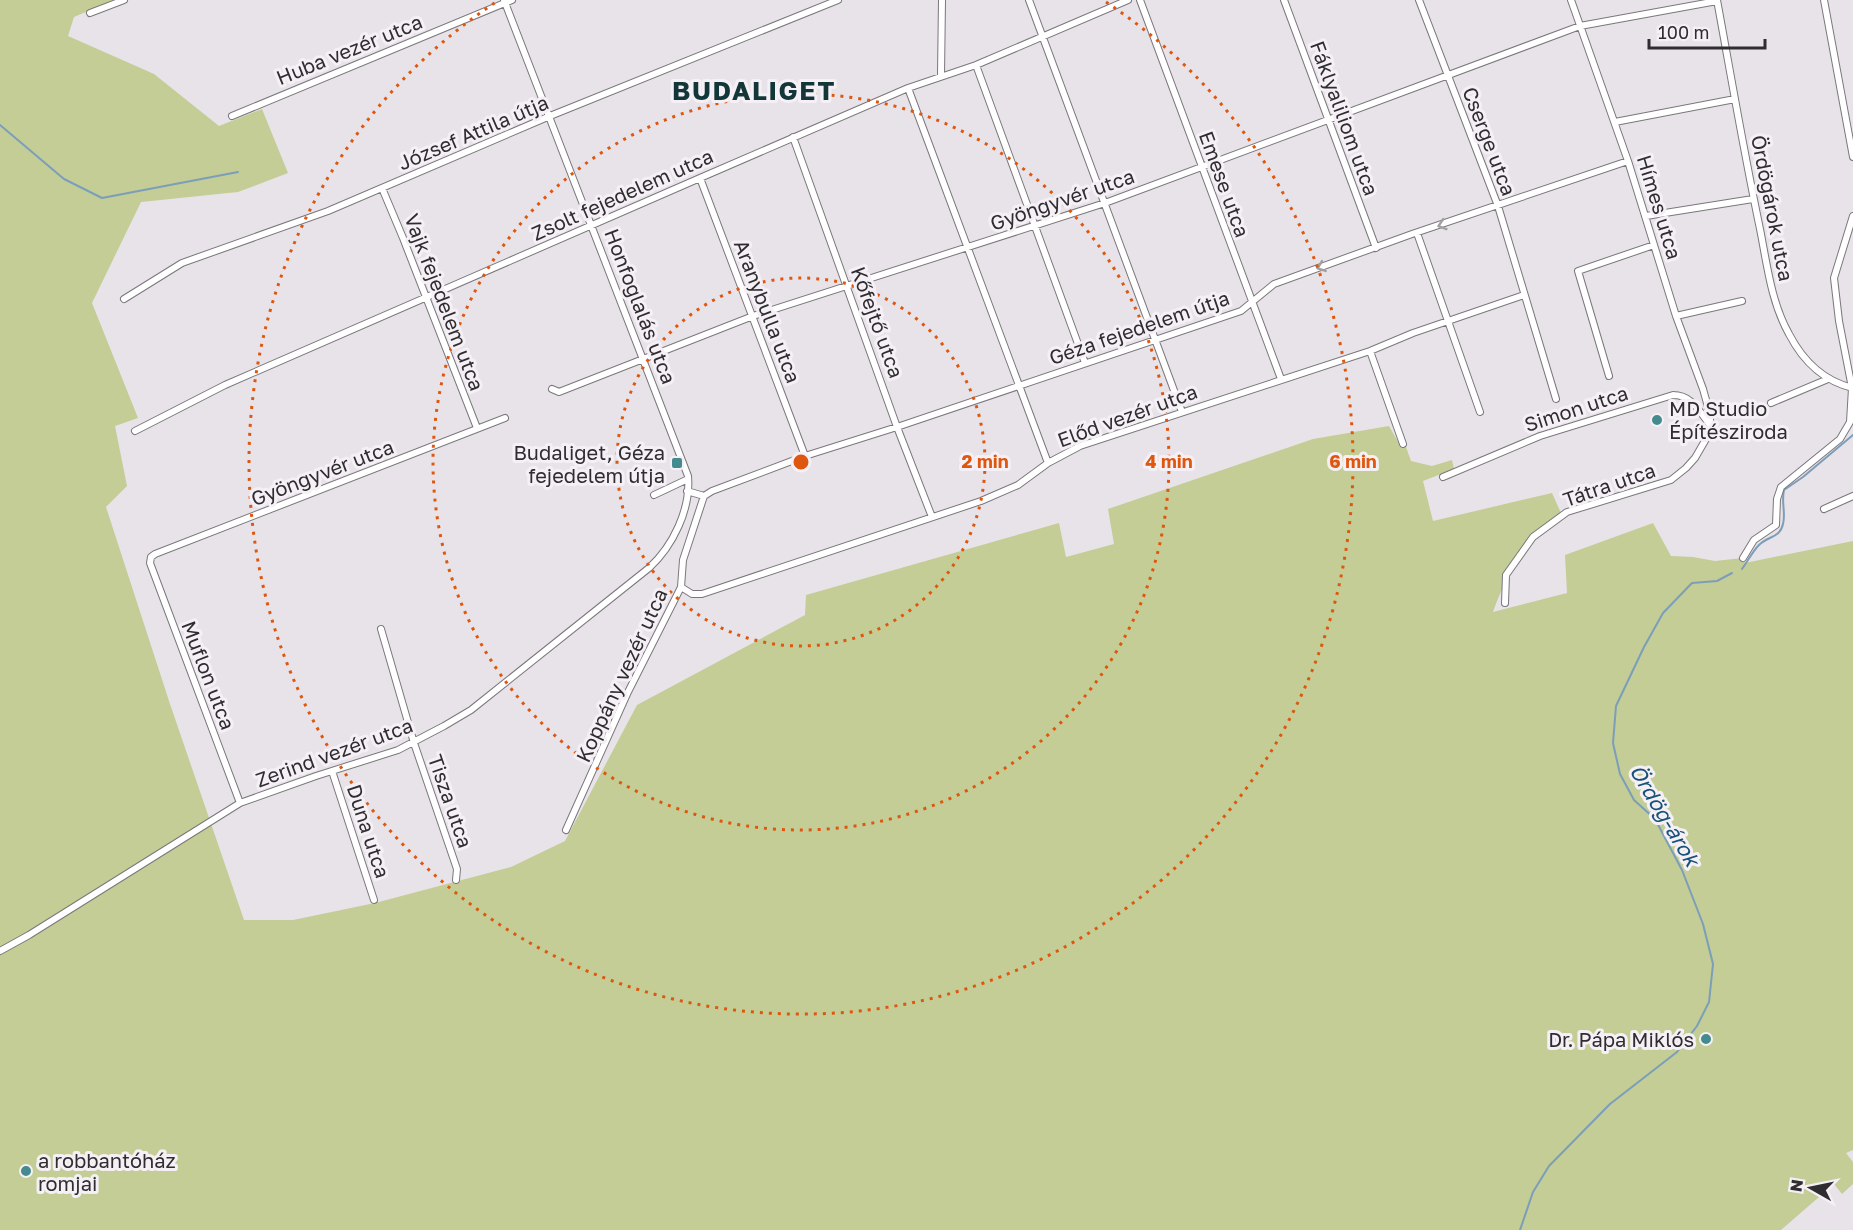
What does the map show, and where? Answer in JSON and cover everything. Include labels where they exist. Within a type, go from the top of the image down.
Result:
[{"type":"street","points":[[90,13],[124,0]]},
{"type":"street","name":"József Attila útja","points":[[124,299],[182,263],[283,228],[550,116],[838,0]]},
{"type":"street","points":[[941,75],[942,0]]},
{"type":"street","points":[[1029,0],[1182,411]]},
{"type":"street","name":"Zsolt fejedelem utca","points":[[135,431],[225,385],[793,137],[941,75],[976,65],[1128,0]]},
{"type":"street","name":"Emese utca","points":[[1140,0],[1281,379]]},
{"type":"street","name":"Fáklyaliliom utca","points":[[1284,0],[1376,248]]},
{"type":"street","name":"Cserge utca","points":[[1419,0],[1498,206],[1556,399]]},
{"type":"street","name":"Hímes utca","points":[[1571,0],[1628,161],[1676,316],[1703,390],[1710,414],[1710,426]]},
{"type":"street","name":"Gyöngyvér utca","points":[[552,389],[559,392],[753,316],[1105,203],[1580,26],[1717,0]]},
{"type":"street","name":"Ördögárok utca","points":[[1717,0],[1753,199],[1773,294],[1788,334],[1804,357],[1828,379],[1853,388]]},
{"type":"street","points":[[1824,0],[1853,157]]},
{"type":"street","name":"Honfoglalás utca","points":[[507,1],[688,479],[687,490]]},
{"type":"street","name":"Huba vezér utca","points":[[232,116],[507,1]]},
{"type":"street","points":[[976,65],[1085,363]]},
{"type":"street","points":[[908,88],[1048,463]]},
{"type":"street","points":[[1614,122],[1735,99]]},
{"type":"street","name":"Kőfejtő utca","points":[[793,137],[932,518]]},
{"type":"street","name":"Géza fejedelem útja","points":[[704,496],[805,456],[1241,311],[1274,284],[1628,161]]},
{"type":"street","name":"Aranybulla utca","points":[[700,178],[805,456]]},
{"type":"street","name":"Vajk fejedelem utca","points":[[382,188],[477,428]]},
{"type":"street","points":[[1646,216],[1753,199]]},
{"type":"street","points":[[1743,558],[1754,540],[1774,527],[1781,486],[1804,470],[1840,439],[1848,427],[1853,388],[1839,321],[1834,278],[1853,216]]},
{"type":"street","points":[[1418,233],[1480,412]]},
{"type":"street","points":[[1609,376],[1578,271],[1654,245]]},
{"type":"street","name":"Előd vezér utca","points":[[681,587],[692,594],[702,594],[932,518],[1018,485],[1048,463],[1080,446],[1370,351],[1413,333],[1524,296]]},
{"type":"street","points":[[1676,316],[1742,301]]},
{"type":"street","points":[[1370,351],[1403,444]]},
{"type":"street","points":[[1771,402],[1828,379]]},
{"type":"street","name":"Simon utca","points":[[1443,477],[1540,436],[1673,395],[1681,395],[1689,399],[1710,426]]},
{"type":"street","name":"Gyöngyvér utca","points":[[151,557],[505,418]]},
{"type":"street","name":"Tátra utca","points":[[1505,603],[1506,575],[1533,537],[1567,512],[1671,480],[1695,458],[1706,439],[1710,426]]},
{"type":"street","points":[[654,495],[688,479]]},
{"type":"street","points":[[687,490],[704,496]]},
{"type":"street","name":"Zerind vezér utca","points":[[0,951],[240,803],[414,743],[471,710],[649,568],[663,554],[677,530],[687,490]]},
{"type":"street","name":"Koppány vezér utca","points":[[566,830],[622,705],[681,587],[683,560],[704,496]]},
{"type":"street","points":[[1824,509],[1853,496]]},
{"type":"street","name":"Muflon utca","points":[[151,557],[150,563],[170,619],[240,803]]},
{"type":"street","name":"Tisza utca","points":[[381,629],[414,743],[457,869],[456,880]]},
{"type":"street","name":"Duna utca","points":[[332,771],[374,900]]},
{"type":"green space","points":[[0,0],[114,0],[74,17],[68,36],[154,74],[219,126],[262,109],[288,173],[238,192],[141,202],[92,303],[138,418],[115,426],[127,486],[106,507],[244,920],[293,920],[375,903],[511,867],[565,841],[637,705],[805,615],[806,595],[1059,523],[1066,557],[1114,544],[1108,509],[1313,439],[1389,426],[1401,447],[1406,447],[1411,461],[1432,466],[1452,460],[1454,469],[1423,481],[1433,521],[1552,493],[1561,513],[1549,523],[1520,558],[1493,612],[1567,593],[1565,555],[1653,523],[1671,556],[1715,561],[1743,558],[1745,563],[1853,541],[1853,1150],[1846,1153],[1853,1162],[1853,1184],[1842,1194],[1834,1184],[1781,1230],[0,1230]]},
{"type":"waterway","points":[[0,125],[64,179],[102,198],[238,172]]},
{"type":"waterway","name":"Ördög-árok","points":[[1742,569],[1759,545],[1781,529],[1784,520],[1784,490],[1853,435]]},
{"type":"waterway","name":"Ördög-árok","points":[[1520,1230],[1533,1192],[1549,1166],[1610,1104],[1677,1052],[1697,1026],[1709,1002],[1713,964],[1703,924],[1682,870],[1655,819],[1634,800],[1620,774],[1613,743],[1616,706],[1663,613],[1692,583],[1717,581],[1732,573]]},
{"type":"place","name":"MD Studio Építésziroda","points":[[1657,420]]},
{"type":"place","name":"Budaliget, Géza fejedelem útja","points":[[677,463]]},
{"type":"place","name":"Dr. Pápa Miklós","points":[[1706,1039]]},
{"type":"place","name":"a robbantóház romjai","points":[[26,1171]]},
{"type":"district","name":"BUDALIGET","points":[[754,90]]}]
